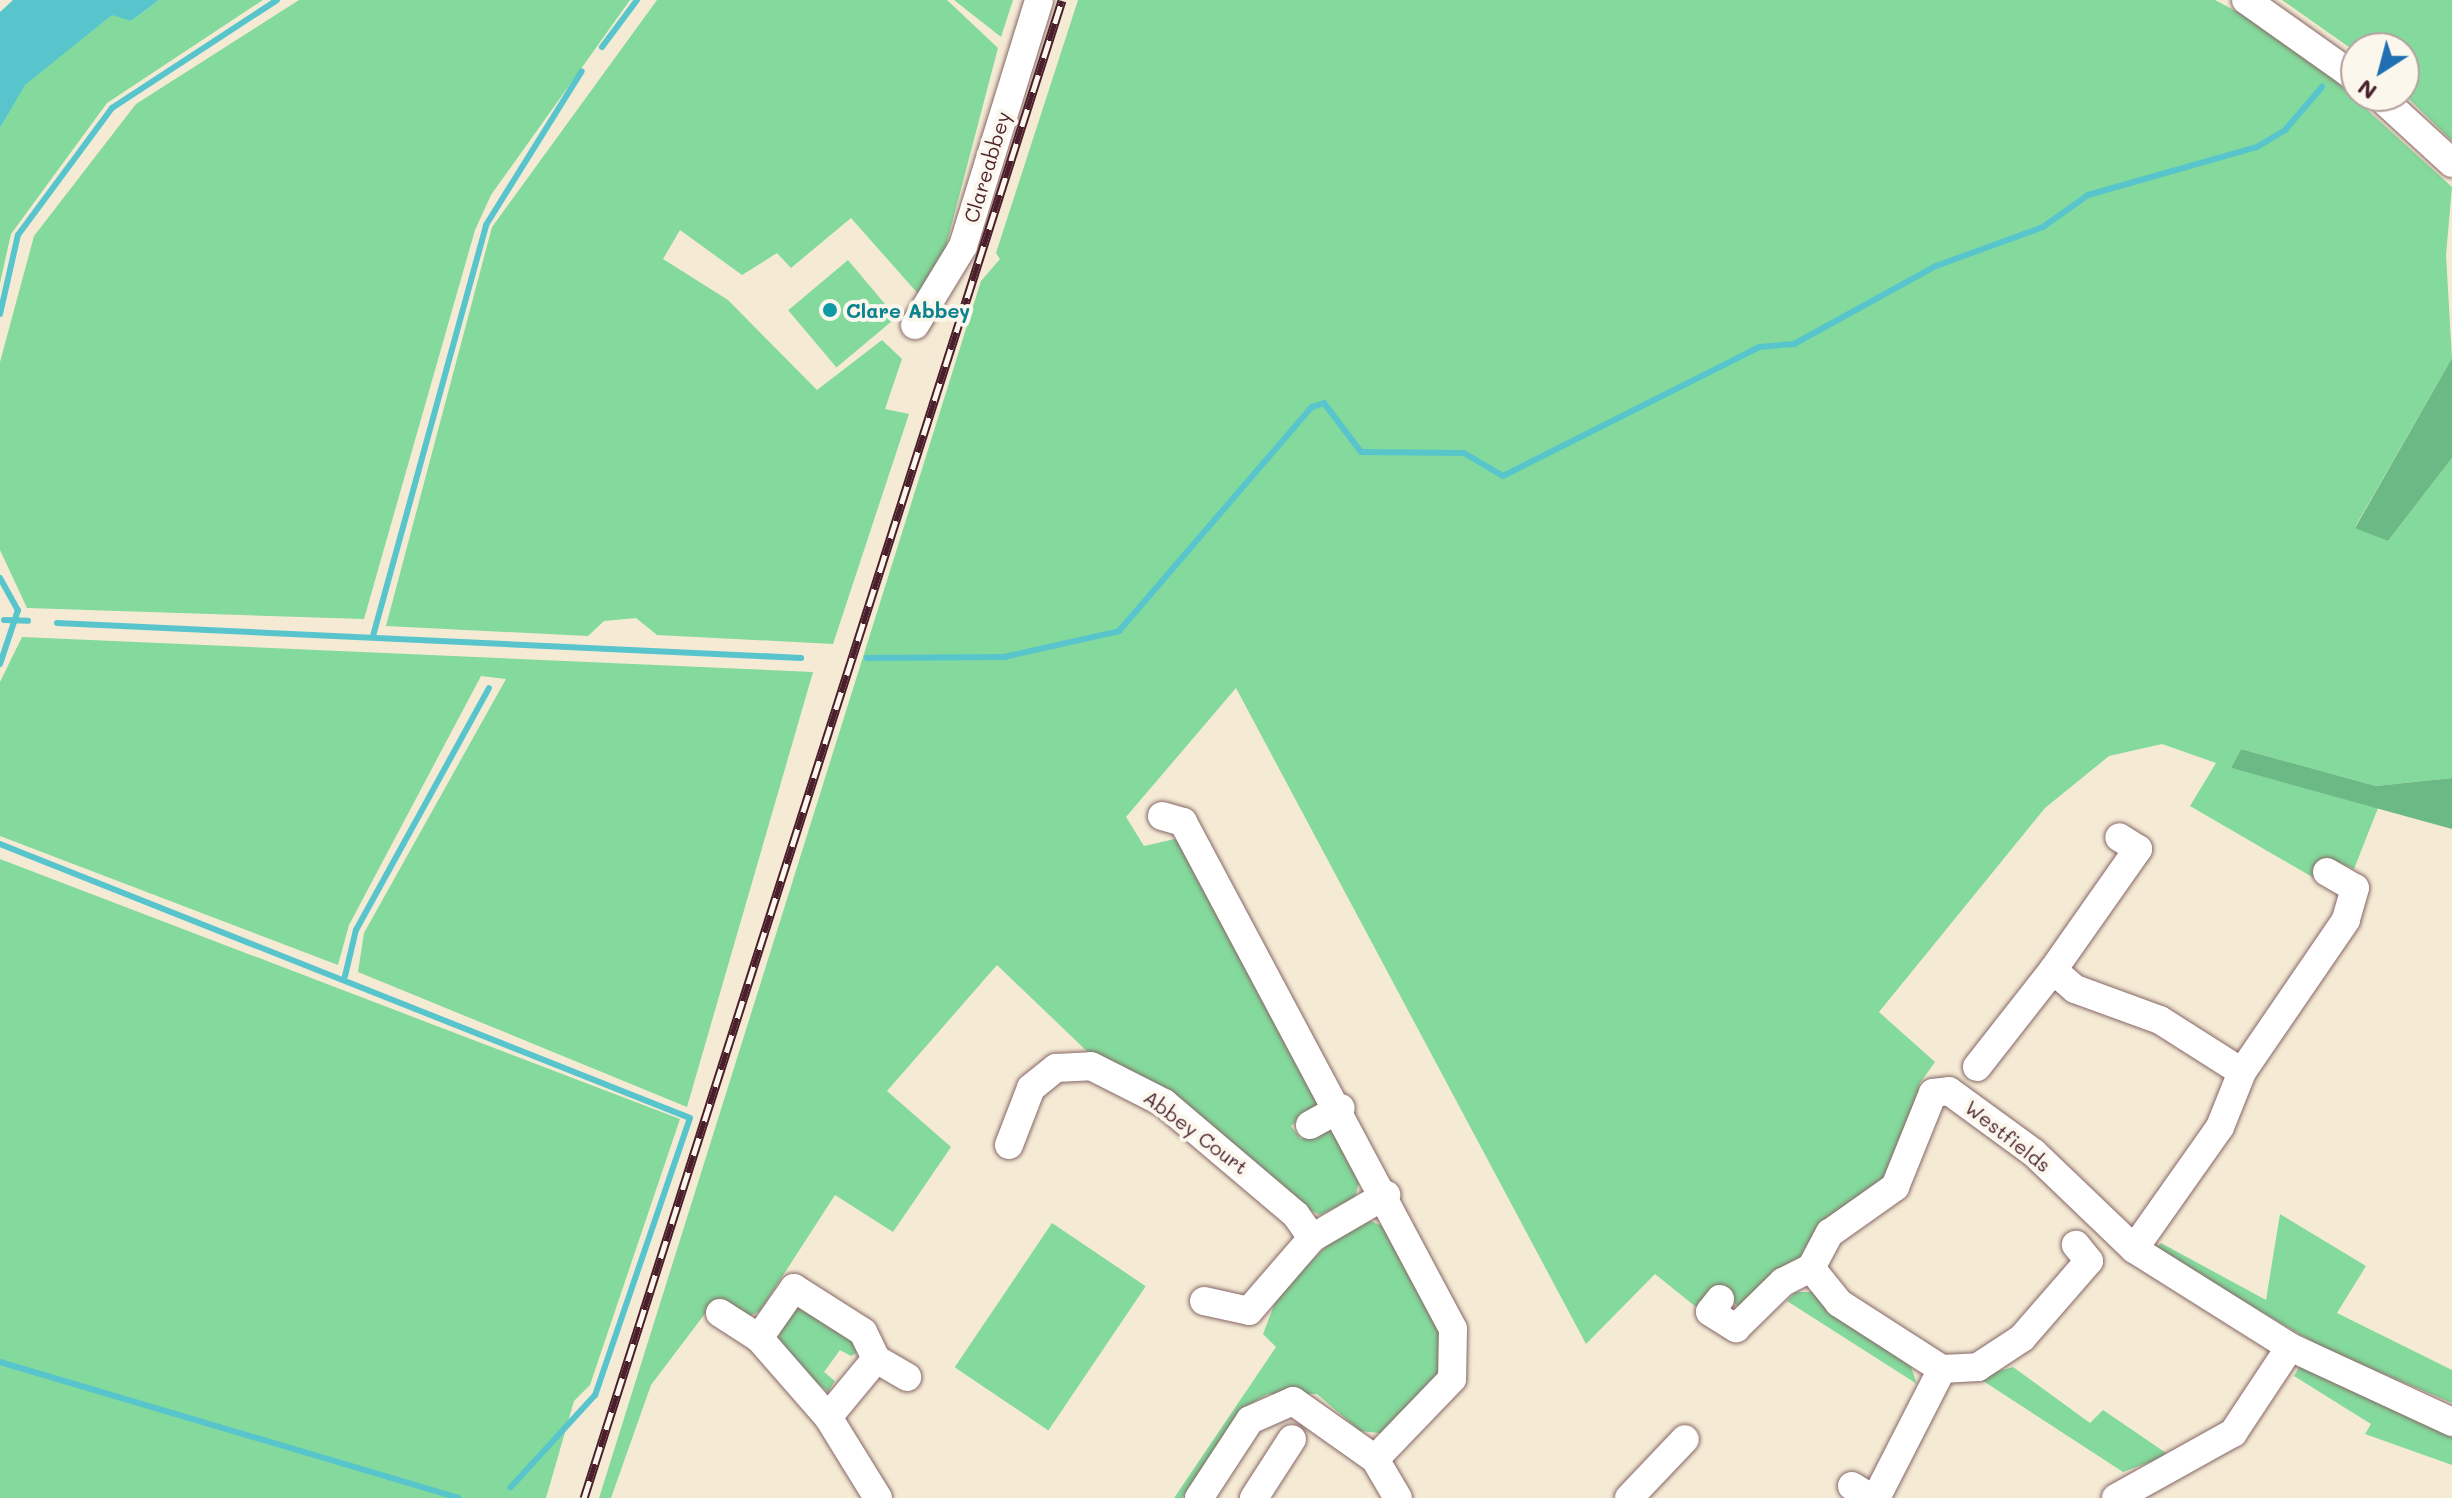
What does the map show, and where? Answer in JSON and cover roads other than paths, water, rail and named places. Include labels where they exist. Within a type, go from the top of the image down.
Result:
[{"type":"street","name":"Clareabbey","points":[[915,325],[963,246],[1039,0]]},
{"type":"street","points":[[2246,0],[2340,67]]},
{"type":"street","points":[[2396,112],[2452,163]]},
{"type":"street","points":[[1162,816],[1183,822],[1341,1108],[1453,1329],[1455,1356],[1452,1379],[1375,1459]]},
{"type":"street","name":"Westfields","points":[[1977,1067],[2053,970],[2138,849],[2119,837]]},
{"type":"street","points":[[2134,1249],[2220,1127],[2242,1072],[2346,920],[2355,888],[2327,872]]},
{"type":"street","points":[[2053,970],[2075,989],[2160,1020],[2242,1072]]},
{"type":"street","name":"Abbey Court","points":[[1009,1145],[1031,1088],[1056,1068],[1091,1066],[1164,1103],[1296,1215],[1312,1238]]},
{"type":"street","name":"Westfields","points":[[1811,1268],[1830,1233],[1895,1187],[1933,1093],[1949,1091],[2034,1153],[2134,1249],[2290,1347],[2450,1417]]},
{"type":"street","points":[[1310,1125],[1341,1108]]},
{"type":"street","points":[[1204,1301],[1249,1311],[1312,1238],[1386,1195]]},
{"type":"street","points":[[1720,1299],[1710,1312],[1736,1328],[1783,1282],[1811,1268],[1839,1303],[1942,1369],[1978,1367],[2022,1338],[2089,1261],[2076,1245]]},
{"type":"street","points":[[759,1338],[794,1288],[863,1332],[876,1359],[907,1377]]},
{"type":"street","points":[[720,1313],[759,1338],[828,1417],[878,1498]]},
{"type":"street","points":[[2116,1498],[2233,1433],[2290,1347]]},
{"type":"street","points":[[828,1417],[876,1359]]},
{"type":"street","points":[[1867,1494],[1942,1369]]},
{"type":"street","points":[[1199,1498],[1250,1420],[1293,1401],[1375,1459],[1398,1498]]},
{"type":"street","points":[[1254,1498],[1292,1439]]},
{"type":"street","points":[[1629,1498],[1685,1439]]},
{"type":"water","points":[[13,0],[159,0],[131,21],[112,15],[25,85],[0,128],[0,12]]},
{"type":"waterway","points":[[0,314],[18,235],[112,108],[277,0]]},
{"type":"waterway","points":[[602,47],[637,0]]},
{"type":"waterway","points":[[373,636],[486,225],[582,71]]},
{"type":"waterway","points":[[867,658],[1004,657],[1119,631],[1312,407],[1324,403],[1361,452],[1464,453],[1503,476],[1759,347],[1794,344],[1936,266],[2043,227],[2088,195],[2257,147],[2285,130],[2322,87]]},
{"type":"waterway","points":[[0,578],[18,610],[0,664]]},
{"type":"waterway","points":[[4,620],[28,621]]},
{"type":"waterway","points":[[57,623],[801,658]]},
{"type":"waterway","points":[[345,976],[356,930],[489,688]]},
{"type":"waterway","points":[[0,844],[690,1118],[595,1395],[511,1487]]},
{"type":"waterway","points":[[0,1362],[458,1498]]},
{"type":"railway","points":[[584,1498],[1062,0]]},
{"type":"place","name":"Clare Abbey","points":[[830,310]]}]
